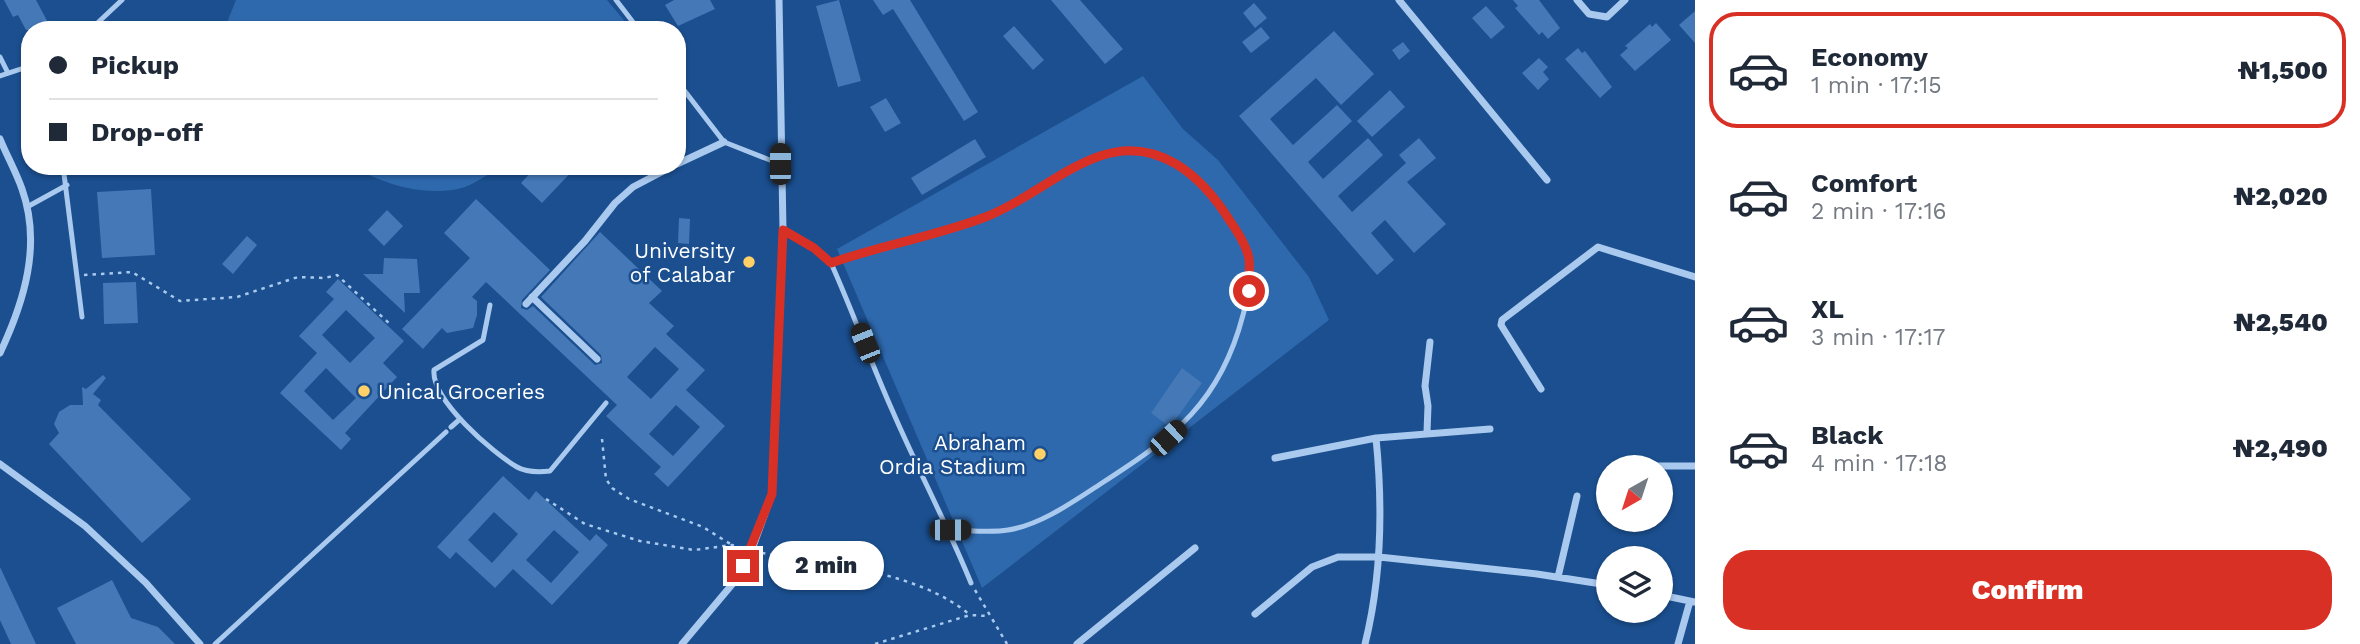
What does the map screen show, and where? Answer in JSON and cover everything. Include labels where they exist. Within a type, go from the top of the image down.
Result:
[{"type":"street","points":[[682,644],[735,581],[751,552],[772,494],[783,230],[779,0]]},
{"type":"street","points":[[1399,0],[1547,180]]},
{"type":"street","points":[[1577,0],[1589,14],[1607,16],[1625,0]]},
{"type":"street","points":[[0,139],[27,206],[32,248],[24,292],[0,353]]},
{"type":"street","points":[[686,160],[724,142]]},
{"type":"street","points":[[526,304],[615,204],[633,187],[656,175]]},
{"type":"street","points":[[1541,389],[1501,325],[1502,320],[1559,275],[1598,247],[1695,277]]},
{"type":"street","points":[[532,297],[597,359]]},
{"type":"street","points":[[1427,432],[1429,405],[1425,386],[1430,342]]},
{"type":"street","points":[[1275,458],[1376,438],[1490,429]]},
{"type":"street","points":[[1365,644],[1379,557],[1382,496],[1376,438]]},
{"type":"street","points":[[0,464],[85,526],[146,583],[200,644]]},
{"type":"street","points":[[1673,466],[1695,466]]},
{"type":"street","points":[[1558,577],[1577,496]]},
{"type":"street","points":[[1077,644],[1195,548]]},
{"type":"street","points":[[1255,614],[1325,560],[1379,557],[1596,583]]},
{"type":"street","points":[[1673,597],[1692,601],[1678,644]]},
{"type":"lane","points":[[100,21],[122,0]]},
{"type":"lane","points":[[616,0],[632,21]]},
{"type":"lane","points":[[0,57],[8,73]]},
{"type":"lane","points":[[0,76],[21,69]]},
{"type":"lane","points":[[686,93],[724,142],[780,164]]},
{"type":"lane","points":[[831,263],[868,250],[951,230],[990,215],[1101,156],[1128,151],[1159,153],[1188,171],[1212,193],[1249,257],[1249,291],[1238,335],[1220,379],[1199,409],[1168,438],[1073,501],[1038,519],[1008,530],[950,530]]},
{"type":"lane","points":[[65,175],[82,317]]},
{"type":"lane","points":[[27,206],[67,185]]},
{"type":"lane","points":[[783,230],[814,248],[831,263],[924,482],[950,530],[971,583]]},
{"type":"lane","points":[[490,305],[483,340],[434,370],[439,389],[459,420],[518,467],[545,472],[550,471],[606,403]]},
{"type":"lane","points":[[215,644],[459,420]]},
{"type":"path","points":[[77,275],[132,272],[180,301],[237,297],[298,277],[325,278],[337,275],[391,324]]},
{"type":"path","points":[[602,439],[606,479],[612,488],[629,499],[704,527],[732,545]]},
{"type":"path","points":[[971,583],[987,615],[1007,644]]},
{"type":"path","points":[[875,644],[970,615],[987,615]]},
{"type":"shaded area","points":[[236,0],[607,0],[624,21],[228,21]]},
{"type":"shaded area","name":"Abraham Ordia Stadium","points":[[1143,76],[1183,129],[1218,160],[1309,277],[1329,320],[982,588],[837,249]]},
{"type":"shaded area","points":[[370,175],[487,175],[464,187],[444,191],[416,190]]},
{"type":"building","points":[[4,0],[36,0],[47,21],[21,21],[18,15],[13,17]]},
{"type":"building","points":[[674,0],[710,0],[715,9],[686,22],[675,21],[665,5]]},
{"type":"building","points":[[839,0],[861,81],[838,87],[816,6]]},
{"type":"building","points":[[873,0],[910,0],[978,112],[964,121],[893,9],[883,15]]},
{"type":"building","points":[[1051,0],[1080,0],[1123,49],[1105,64]]},
{"type":"building","points":[[1513,0],[1539,0],[1560,28],[1548,39],[1542,32],[1539,35],[1515,8],[1518,6]]},
{"type":"building","points":[[1254,3],[1267,18],[1255,28],[1243,13]]},
{"type":"building","points":[[1486,6],[1505,27],[1491,39],[1472,18]]},
{"type":"building","points":[[1695,11],[1695,43],[1679,25]]},
{"type":"building","points":[[1656,23],[1671,40],[1635,71],[1620,55],[1628,48],[1625,46],[1650,24],[1652,27]]},
{"type":"building","points":[[1014,26],[1044,60],[1033,70],[1003,36]]},
{"type":"building","points":[[1261,27],[1270,38],[1251,53],[1242,42]]},
{"type":"building","points":[[1334,31],[1374,74],[1341,105],[1316,78],[1270,119],[1293,145],[1337,105],[1352,121],[1308,162],[1323,179],[1368,138],[1383,155],[1338,196],[1352,212],[1406,163],[1399,155],[1419,138],[1436,158],[1407,182],[1446,224],[1414,253],[1385,220],[1371,233],[1394,260],[1377,275],[1239,116]]},
{"type":"building","points":[[1403,42],[1410,51],[1399,60],[1392,50]]},
{"type":"building","points":[[1578,48],[1582,53],[1585,51],[1612,87],[1600,98],[1565,59]]},
{"type":"building","points":[[1539,58],[1548,67],[1543,72],[1549,79],[1538,90],[1522,73]]},
{"type":"building","points":[[1390,90],[1405,107],[1372,137],[1357,121]]},
{"type":"building","points":[[886,98],[901,123],[885,132],[870,107]]},
{"type":"building","points":[[975,139],[986,157],[922,195],[911,178]]},
{"type":"building","points":[[529,175],[568,175],[542,203],[521,183]]},
{"type":"building","points":[[151,189],[155,255],[102,258],[97,192]]},
{"type":"building","points":[[476,199],[550,270],[522,300],[521,308],[527,310],[533,306],[595,365],[602,363],[601,355],[541,297],[600,232],[662,291],[649,303],[674,326],[666,334],[705,370],[686,390],[725,426],[668,487],[654,474],[661,467],[606,416],[617,405],[486,282],[472,297],[477,301],[473,328],[447,333],[442,328],[423,349],[402,329],[470,258],[444,233]],"holes":[[[655,347],[679,369],[651,399],[627,377]],[[676,405],[700,427],[673,456],[649,434]]]},
{"type":"building","points":[[387,210],[403,226],[384,246],[368,230]]},
{"type":"building","points":[[679,218],[690,219],[689,244],[678,243]]},
{"type":"building","points":[[247,236],[257,245],[233,274],[222,264]]},
{"type":"building","points":[[384,258],[417,259],[420,293],[404,293],[405,313],[363,274],[383,274]]},
{"type":"building","points":[[338,279],[404,341],[383,363],[397,377],[345,433],[351,439],[341,450],[280,393],[317,353],[299,336],[334,299],[326,292]],"holes":[[[346,310],[375,338],[350,363],[322,335]],[[326,368],[356,398],[333,420],[304,391]]]},
{"type":"building","points":[[136,282],[138,323],[104,324],[103,283]]},
{"type":"building","points":[[1182,368],[1202,383],[1170,427],[1151,413]]},
{"type":"building","points":[[103,375],[106,378],[93,394],[101,400],[98,405],[191,499],[142,543],[49,444],[59,433],[54,424],[59,412],[70,405],[83,405],[82,387],[86,389]]},
{"type":"building","points":[[503,476],[529,500],[536,491],[590,541],[596,534],[608,545],[552,605],[513,569],[495,588],[456,552],[450,559],[437,547]],"holes":[[[494,512],[518,534],[492,563],[468,540]],[[554,530],[579,552],[551,583],[526,560]]]},
{"type":"building","points":[[0,567],[36,644],[11,644],[0,620]]},
{"type":"building","points":[[112,580],[131,618],[158,627],[175,644],[76,644],[57,608]]},
{"type":"place","name":"University of Calabar","points":[[749,262]]},
{"type":"place","name":"Unical Groceries","points":[[364,391]]},
{"type":"place","name":"Abraham Ordia Stadium","points":[[1040,454]]},
{"type":"route","points":[[743,566],[751,552],[772,494],[783,230],[814,248],[831,263],[868,250],[951,230],[990,215],[1101,156],[1128,151],[1159,153],[1188,171],[1212,193],[1249,257],[1249,291]]}]
